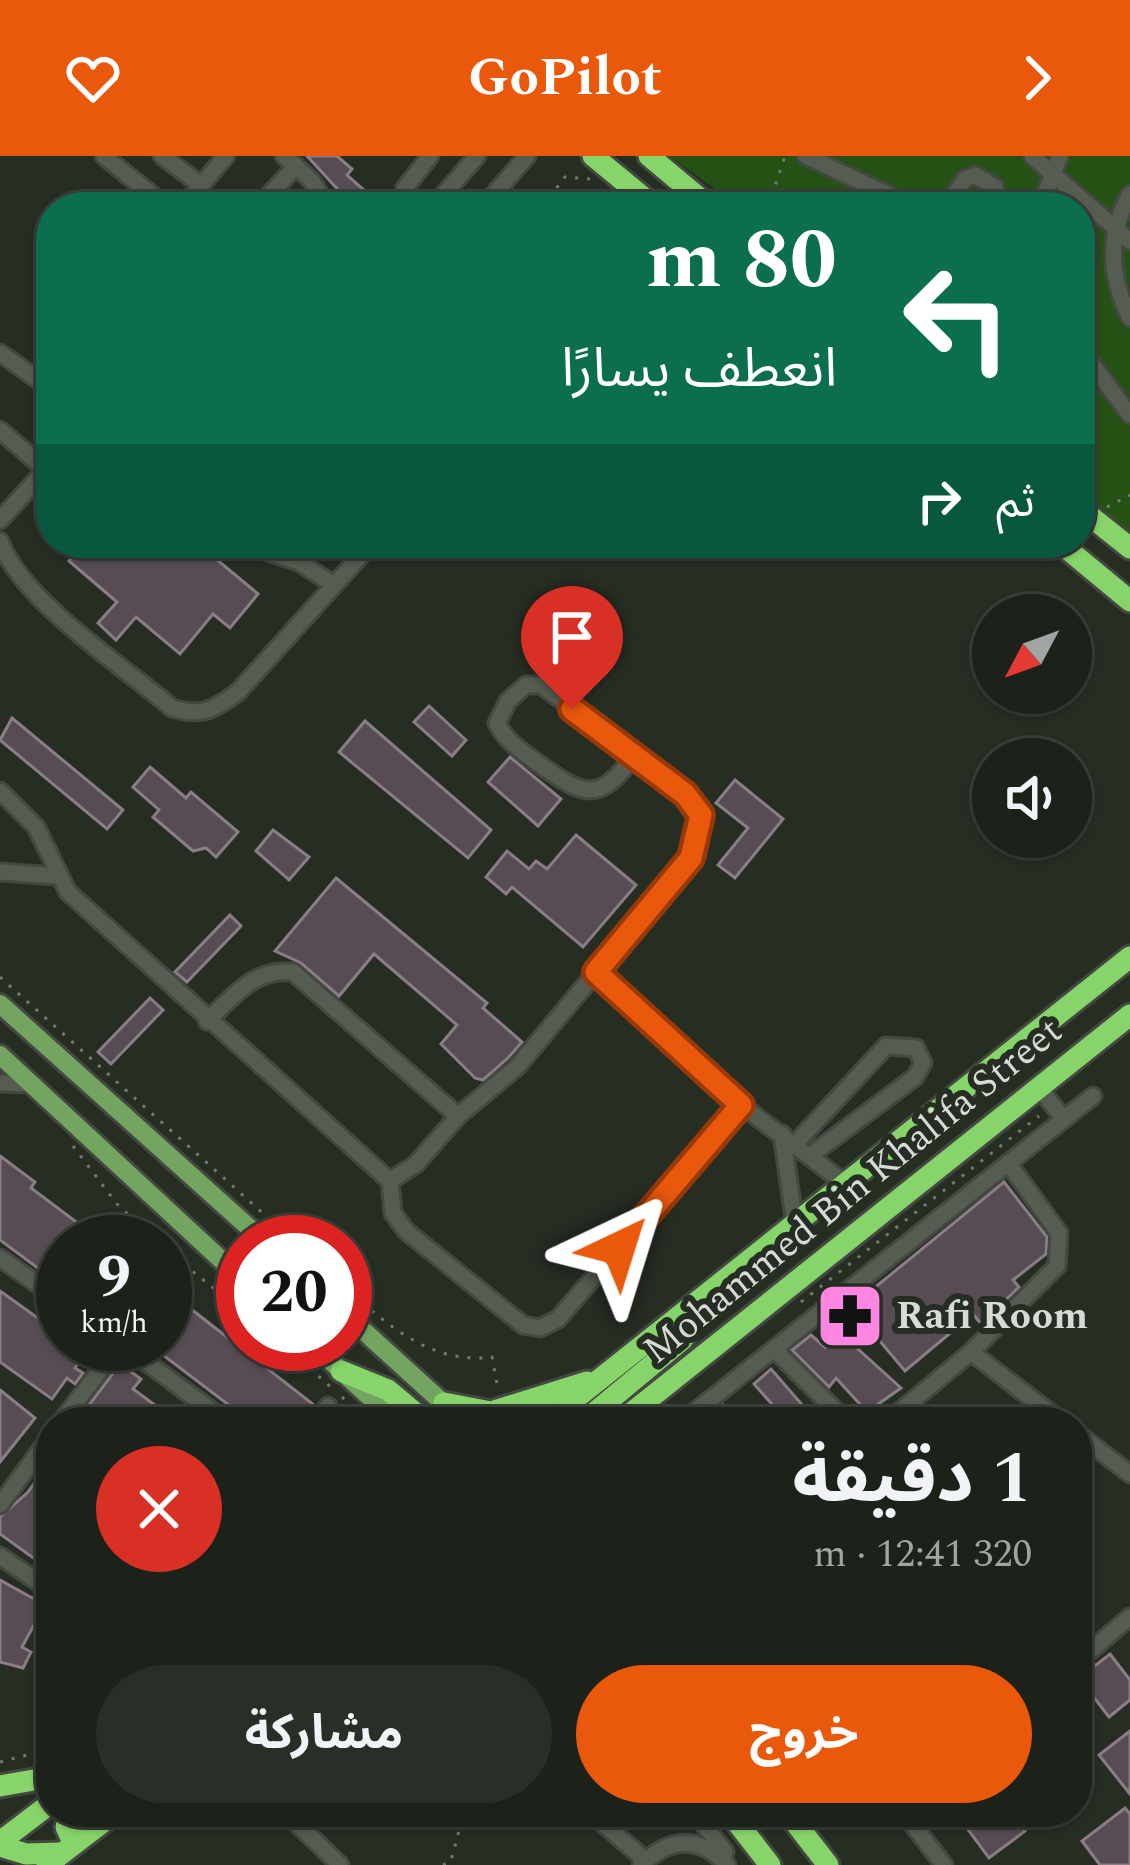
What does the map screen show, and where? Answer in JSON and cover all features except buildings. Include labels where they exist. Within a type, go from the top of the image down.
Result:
[{"type":"highway","points":[[593,156],[637,192]]},
{"type":"highway","points":[[649,156],[696,192]]},
{"type":"highway","points":[[1095,520],[1130,548]]},
{"type":"highway","points":[[1078,558],[1130,601]]},
{"type":"highway","name":"Mohammed Bin Khalifa Street","points":[[565,1407],[1130,957]]},
{"type":"highway","name":"Mohammed Bin Khalifa Street","points":[[640,1407],[1052,1104],[1130,1016]]},
{"type":"highway","points":[[601,1407],[682,1340],[713,1290]]},
{"type":"highway","points":[[343,1371],[388,1390],[408,1407]]},
{"type":"highway","points":[[512,1407],[605,1376]]},
{"type":"highway","points":[[444,1403],[459,1407]]},
{"type":"highway","points":[[0,1786],[36,1780]]},
{"type":"highway","points":[[0,1862],[0,1847],[36,1816]]},
{"type":"highway","points":[[0,1847],[26,1854],[61,1854],[96,1827]]},
{"type":"highway","points":[[740,1827],[770,1865]]},
{"type":"highway","points":[[799,1827],[828,1865]]},
{"type":"main road","points":[[0,1004],[235,1215]]},
{"type":"main road","points":[[0,1054],[216,1255]]},
{"type":"main road","points":[[372,1338],[448,1407]]},
{"type":"main road","points":[[342,1371],[381,1407]]},
{"type":"street","points":[[104,156],[148,192]]},
{"type":"street","points":[[162,156],[201,185]]},
{"type":"street","points":[[198,192],[226,156]]},
{"type":"street","points":[[407,192],[405,188],[430,156]]},
{"type":"street","points":[[446,192],[477,156]]},
{"type":"street","points":[[496,192],[527,156]]},
{"type":"street","points":[[806,156],[882,192]]},
{"type":"street","points":[[1033,156],[1075,192]]},
{"type":"street","points":[[1045,192],[1060,156]]},
{"type":"street","points":[[268,192],[290,161],[315,192]]},
{"type":"street","points":[[956,192],[965,179],[976,175],[994,192]]},
{"type":"street","points":[[1130,194],[1114,226],[1114,270],[1130,317]]},
{"type":"street","points":[[1095,209],[1130,241]]},
{"type":"street","points":[[1114,270],[1130,252]]},
{"type":"street","points":[[0,352],[36,378]]},
{"type":"street","points":[[1095,368],[1130,415]]},
{"type":"street","points":[[0,430],[36,458]]},
{"type":"street","points":[[0,520],[36,480]]},
{"type":"street","points":[[0,542],[11,565],[33,590],[172,708],[193,714],[214,710],[238,692],[358,558]]},
{"type":"street","points":[[287,558],[334,585]]},
{"type":"street","points":[[390,1181],[416,1164],[458,1116],[517,1067],[691,858],[700,833],[701,815],[685,794],[634,755],[541,685],[526,686],[508,701],[497,723],[505,739],[573,789],[596,791],[616,781],[634,755]]},
{"type":"street","points":[[0,791],[36,827],[56,876],[207,1021],[390,1181],[393,1213],[406,1231],[513,1318],[541,1328],[558,1319],[741,1105]]},
{"type":"street","points":[[0,872],[56,876]]},
{"type":"street","points":[[207,1021],[250,980],[272,969],[292,972],[458,1116]]},
{"type":"street","points":[[596,972],[741,1105],[846,1184]]},
{"type":"street","points":[[788,1139],[828,1108],[886,1046],[916,1048],[921,1071],[811,1156]]},
{"type":"street","points":[[0,1083],[32,1084]]},
{"type":"street","points":[[701,1407],[1008,1163],[1052,1104],[1093,1096]]},
{"type":"street","points":[[828,1108],[846,1129]]},
{"type":"street","points":[[788,1139],[795,1225]]},
{"type":"street","points":[[919,1407],[1038,1290],[1060,1258],[1055,1226],[1008,1163]]},
{"type":"street","points":[[0,1258],[36,1284]]},
{"type":"street","points":[[775,1349],[832,1407]]},
{"type":"street","points":[[971,1352],[1042,1407]]},
{"type":"street","points":[[73,1407],[101,1371]]},
{"type":"street","points":[[158,1371],[207,1407]]},
{"type":"street","points":[[1092,1445],[1130,1474]]},
{"type":"street","points":[[0,1504],[36,1456]]},
{"type":"street","points":[[0,1556],[36,1581]]},
{"type":"street","points":[[1092,1649],[1130,1617]]},
{"type":"street","points":[[301,1827],[340,1865]]},
{"type":"street","points":[[606,1827],[643,1863],[670,1844],[703,1845],[731,1865]]},
{"type":"street","points":[[704,1827],[731,1865]]},
{"type":"street","points":[[914,1827],[944,1865]]},
{"type":"path","points":[[774,192],[785,156]]},
{"type":"path","points":[[555,192],[570,175],[599,184]]},
{"type":"path","points":[[1095,508],[1130,495]]},
{"type":"path","points":[[0,977],[265,1215]]},
{"type":"path","points":[[796,1307],[1052,1104]]},
{"type":"path","points":[[64,1134],[129,1215]]},
{"type":"path","points":[[192,1271],[216,1290]]},
{"type":"path","points":[[372,1311],[427,1349],[470,1360],[492,1357],[502,1407]]},
{"type":"path","points":[[0,1762],[36,1754]]},
{"type":"path","points":[[442,1865],[452,1861],[460,1827]]},
{"type":"green space","points":[[670,156],[1130,156],[1130,533],[1095,504],[1095,192],[719,192]]},
{"type":"place","name":"Rafi Room","points":[[850,1316]]},
{"type":"route","points":[[572,709],[685,794],[701,815],[691,858],[596,972],[741,1105],[619,1248]]}]
